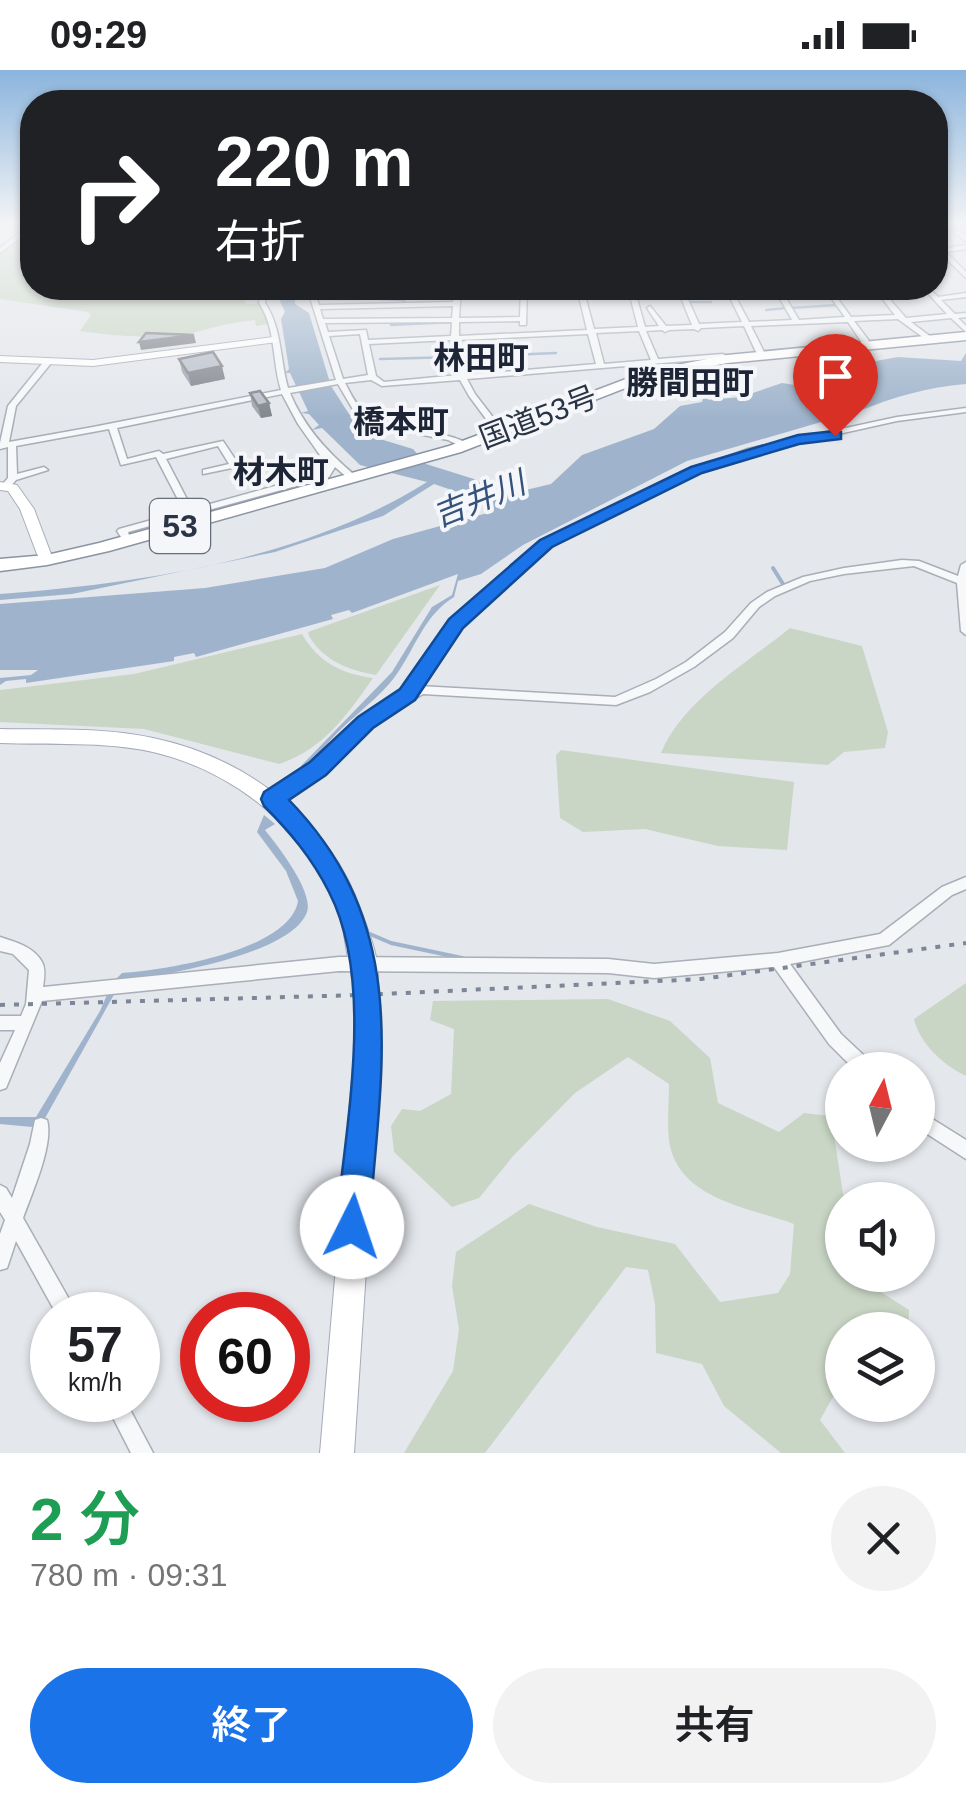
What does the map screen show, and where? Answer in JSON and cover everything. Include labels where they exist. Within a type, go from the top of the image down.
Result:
[{"type":"highway","name":"国道53号","points":[[0,561],[103,547],[353,476],[458,445],[626,382],[682,367],[966,333]]},
{"type":"highway","name":"国道53号","points":[[458,445],[627,377],[723,356],[926,337]]},
{"type":"highway","name":"国道53号","points":[[0,561],[124,535],[353,476]]},
{"type":"main road","points":[[0,736],[132,742],[174,750],[220,768],[273,799],[309,837],[343,892],[366,985],[367,1056],[337,1453]]},
{"type":"street","points":[[124,535],[122,531],[326,475],[331,465],[284,389],[270,311],[262,300]]},
{"type":"street","points":[[314,300],[340,382],[352,404],[376,420],[458,445]]},
{"type":"street","points":[[456,300],[454,338],[460,378],[498,429]]},
{"type":"street","points":[[523,336],[524,300]]},
{"type":"street","points":[[583,300],[600,364]]},
{"type":"street","points":[[634,300],[654,359]]},
{"type":"street","points":[[685,300],[698,329]]},
{"type":"street","points":[[734,300],[760,352]]},
{"type":"street","points":[[784,300],[797,323]]},
{"type":"street","points":[[835,300],[865,340]]},
{"type":"street","points":[[887,300],[926,337]]},
{"type":"street","points":[[936,300],[966,333]]},
{"type":"street","points":[[316,307],[456,304]]},
{"type":"street","points":[[650,308],[665,330]]},
{"type":"street","points":[[367,342],[966,315]]},
{"type":"street","points":[[321,321],[523,320]]},
{"type":"street","points":[[326,334],[363,332],[372,377]]},
{"type":"street","points":[[0,359],[92,363],[273,340]]},
{"type":"street","points":[[6,445],[112,428],[284,389],[372,377],[382,384],[723,356]]},
{"type":"street","points":[[48,362],[12,406],[6,445],[7,484],[27,510],[44,554],[103,547]]},
{"type":"street","points":[[273,799],[318,768],[366,722],[408,694],[456,624],[520,564],[570,530],[696,470],[751,451],[897,420],[966,410]]},
{"type":"street","points":[[112,428],[124,464],[159,454],[188,512]]},
{"type":"street","points":[[317,442],[353,476]]},
{"type":"street","points":[[161,457],[220,443],[237,465],[212,470],[206,447]]},
{"type":"street","points":[[7,484],[44,470]]},
{"type":"street","points":[[408,694],[432,690],[616,701],[641,693],[696,658],[729,635],[754,605],[798,581],[902,562],[964,582]]},
{"type":"street","points":[[966,565],[966,631]]},
{"type":"street","points":[[34,995],[366,985],[608,966],[654,971],[778,960],[884,940],[948,890],[966,883]]},
{"type":"street","points":[[0,944],[18,949],[36,967],[26,1024],[0,1082]]},
{"type":"street","points":[[778,960],[848,1052]]},
{"type":"street","points":[[0,1024],[26,1024]]},
{"type":"street","points":[[0,1261],[39,1144],[41,1126]]},
{"type":"street","points":[[935,1129],[966,1150]]},
{"type":"street","points":[[0,1194],[55,1292]]},
{"type":"street","points":[[126,1422],[142,1453]]},
{"type":"green space","points":[[0,290],[20,290],[20,300],[244,300],[247,304],[259,303],[267,311],[268,324],[256,326],[255,320],[168,337],[121,336],[80,331],[91,315],[88,312],[0,299]]},
{"type":"green space","points":[[440,585],[376,675],[338,663],[309,636],[308,632]]},
{"type":"green space","points":[[790,628],[862,646],[888,732],[885,748],[844,752],[828,765],[661,753],[684,716],[700,699]]},
{"type":"green space","points":[[302,634],[315,652],[332,665],[373,678],[344,718],[322,740],[279,764],[144,729],[0,722],[0,690],[134,674]]},
{"type":"green space","points":[[561,750],[794,782],[787,850],[718,846],[645,829],[583,832],[560,818],[556,755]]},
{"type":"green space","points":[[966,983],[966,1076],[933,1052],[914,1019]]},
{"type":"green space","points":[[608,999],[670,1021],[710,1058],[718,1103],[779,1132],[804,1113],[825,1115],[825,1162],[838,1162],[841,1182],[825,1182],[825,1292],[881,1292],[909,1310],[825,1312],[825,1411],[820,1420],[845,1453],[781,1453],[724,1406],[702,1364],[656,1353],[655,1304],[648,1270],[626,1267],[485,1453],[404,1453],[453,1371],[459,1329],[452,1286],[456,1252],[529,1204],[597,1227],[675,1244],[720,1302],[778,1293],[790,1274],[794,1224],[717,1198],[685,1176],[669,1140],[669,1084],[628,1057],[575,1093],[514,1155],[479,1198],[452,1207],[394,1152],[391,1126],[402,1109],[420,1111],[451,1094],[454,1029],[430,1020],[433,1001]]},
{"type":"water","name":"吉井川","points":[[280,300],[295,300],[309,313],[331,386],[349,414],[380,439],[413,449],[426,464],[474,479],[496,491],[513,493],[551,484],[582,455],[654,429],[680,406],[702,402],[708,391],[718,383],[741,373],[711,391],[708,400],[741,397],[782,383],[824,383],[853,370],[848,366],[898,357],[961,361],[966,353],[966,384],[911,393],[687,461],[523,545],[481,574],[458,581],[454,597],[434,614],[394,678],[329,742],[314,765],[301,766],[392,672],[432,607],[452,595],[458,574],[352,613],[349,610],[331,615],[333,619],[196,657],[194,653],[174,657],[174,661],[26,683],[26,679],[6,681],[0,685],[0,678],[31,675],[38,670],[0,670],[0,604],[205,588],[325,568],[393,539],[491,512],[469,496],[434,484],[383,516],[275,552],[72,594],[0,600],[0,594],[165,574],[275,549],[379,509],[427,482],[360,465],[322,428],[312,430],[319,425],[309,414],[301,413],[308,411],[290,373],[285,373],[289,369],[281,319],[285,312]]},
{"type":"water","points":[[264,815],[275,824],[265,830],[293,869],[308,903],[307,912],[296,927],[277,940],[224,961],[121,982],[44,1120],[32,1127],[0,1124],[0,1117],[36,1117],[100,1011],[112,983],[122,973],[223,955],[273,933],[290,918],[298,901],[286,871],[257,832]]},
{"type":"building","points":[[146,333],[194,335],[139,342]]},
{"type":"building","points":[[213,352],[222,366],[188,373],[179,359]]},
{"type":"building","points":[[260,391],[269,403],[258,406],[250,393]]},
{"type":"waterway","points":[[404,300],[405,304]]},
{"type":"waterway","points":[[688,302],[711,302]]},
{"type":"waterway","points":[[790,308],[837,305]]},
{"type":"waterway","points":[[766,310],[786,308]]},
{"type":"waterway","points":[[391,325],[453,322]]},
{"type":"waterway","points":[[460,357],[556,353]]},
{"type":"waterway","points":[[380,359],[454,357]]},
{"type":"waterway","points":[[773,568],[783,584]]},
{"type":"waterway","points":[[370,934],[391,943],[462,958]]},
{"type":"railway","points":[[0,1005],[361,995],[701,979],[966,943]]},
{"type":"district","name":"林田町","points":[[481,358]]},
{"type":"district","name":"勝間田町","points":[[690,383]]},
{"type":"district","name":"橋本町","points":[[401,422]]},
{"type":"district","name":"材木町","points":[[281,472]]},
{"type":"route","points":[[352,1227],[367,1056],[364,964],[343,892],[309,837],[273,799],[318,768],[366,722],[408,694],[456,624],[494,586],[546,544],[696,470],[798,439],[835,436]]}]
